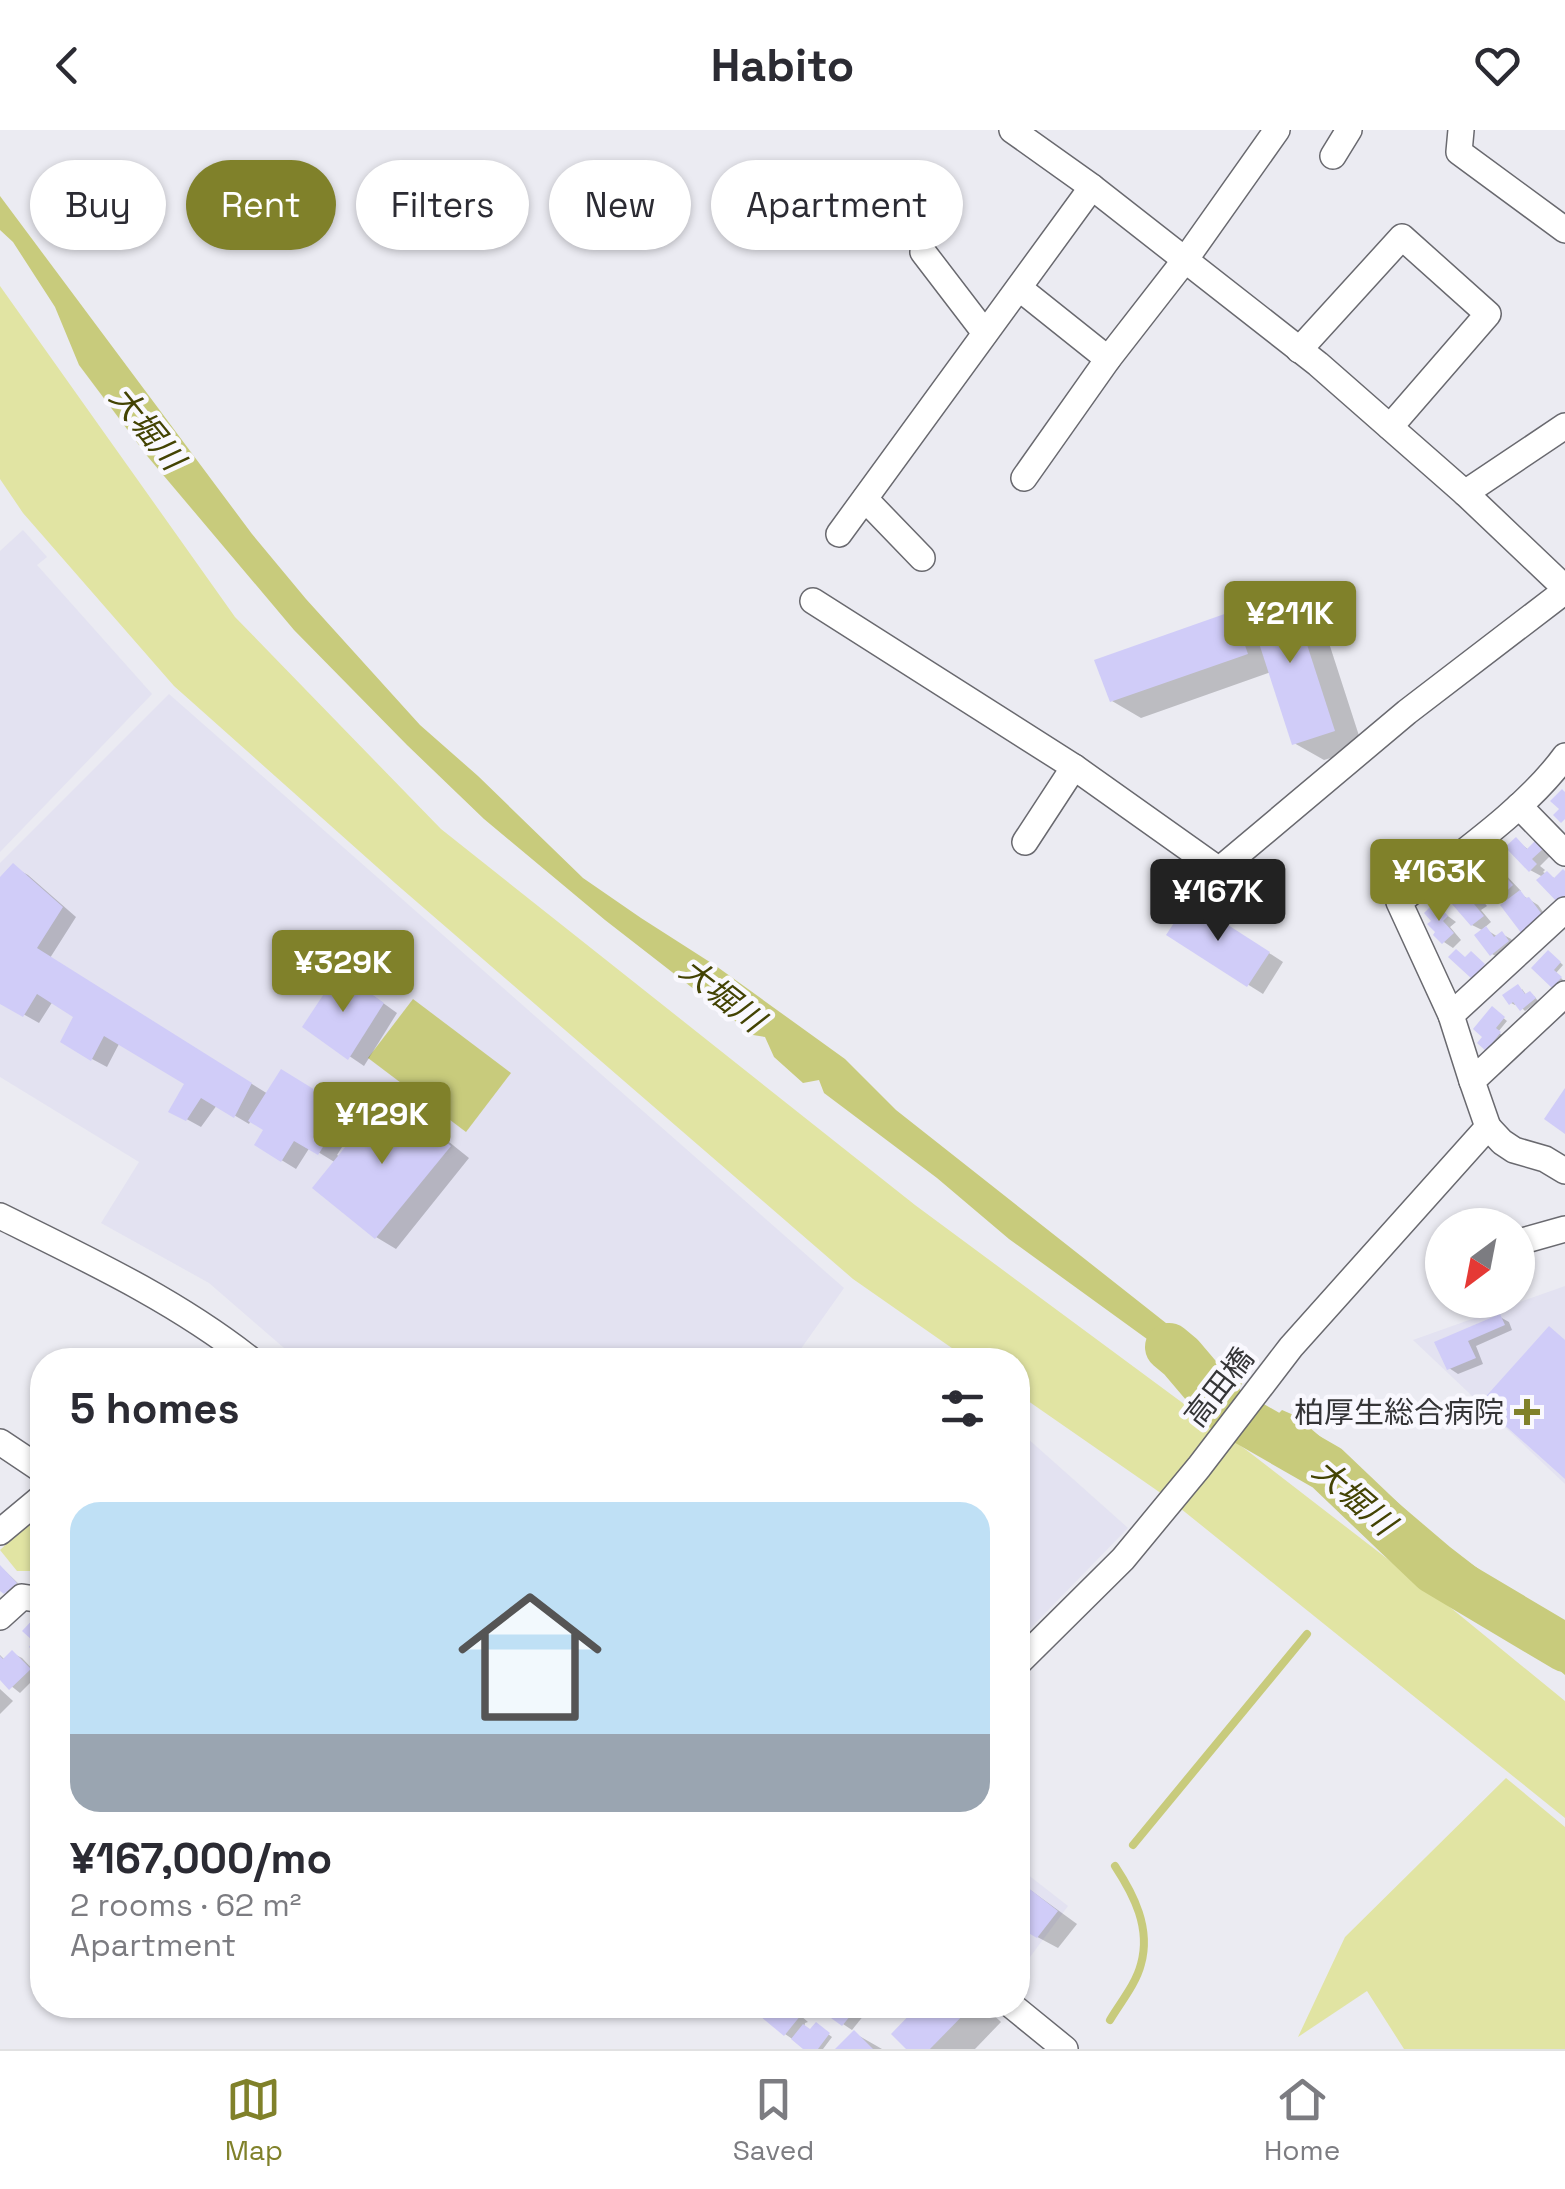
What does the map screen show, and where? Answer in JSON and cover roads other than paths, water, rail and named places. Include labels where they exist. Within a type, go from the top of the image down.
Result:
[{"type":"street","points":[[813,602],[1074,766],[1219,870],[1407,712],[1565,590],[1465,493],[1318,364],[1092,186],[1012,130]]},
{"type":"street","points":[[1024,478],[1277,130]]},
{"type":"street","points":[[1333,156],[1349,130]]},
{"type":"street","points":[[1461,130],[1459,152],[1565,230]]},
{"type":"street","points":[[839,534],[1092,186]]},
{"type":"street","points":[[1299,350],[1402,237],[1488,314],[1390,426]]},
{"type":"street","points":[[923,252],[985,333]]},
{"type":"street","points":[[1019,288],[1108,359]]},
{"type":"street","points":[[1465,493],[1565,426]]},
{"type":"street","points":[[864,499],[922,558]]},
{"type":"street","points":[[1565,756],[1519,806],[1399,902],[1451,1015],[1488,1127],[1514,1150],[1545,1159],[1565,1171]]},
{"type":"street","points":[[1024,842],[1074,766]]},
{"type":"street","points":[[1519,806],[1565,853]]},
{"type":"street","points":[[1451,1015],[1565,910]]},
{"type":"street","points":[[1472,1081],[1565,994]]},
{"type":"street","name":"高田橋","points":[[1030,1651],[1123,1559],[1291,1347],[1488,1127]]},
{"type":"street","points":[[0,1216],[158,1296],[232,1348]]},
{"type":"street","points":[[1535,1237],[1565,1229]]},
{"type":"street","points":[[0,1442],[30,1462]]},
{"type":"street","points":[[0,1532],[30,1507]]},
{"type":"street","points":[[0,1617],[22,1596],[30,1598]]},
{"type":"street","points":[[1028,2018],[1065,2049]]},
{"type":"water","points":[[0,196],[30,236],[30,250],[40,250],[252,534],[420,725],[583,878],[716,966],[845,1059],[896,1110],[1242,1383],[1230,1411],[1187,1368],[1009,1239],[937,1178],[824,1093],[819,1080],[803,1083],[774,1057],[765,1037],[753,1035],[484,819],[294,630],[148,457],[79,365],[55,307],[13,242],[0,230]]},
{"type":"water","points":[[413,999],[511,1073],[466,1132],[368,1058]]},
{"type":"water","points":[[1282,1410],[1296,1416],[1450,1547],[1565,1636],[1565,1675],[1349,1493],[1264,1428]]},
{"type":"waterway","name":"大堀川","points":[[1169,1347],[1226,1410],[1327,1468],[1434,1570],[1565,1648]]},
{"type":"waterway","points":[[1133,1845],[1307,1634]]},
{"type":"waterway","points":[[1110,2020],[1135,1979],[1144,1951],[1139,1912],[1115,1866]]},
{"type":"place","name":"柏厚生総合病院","points":[[1527,1412]]}]
